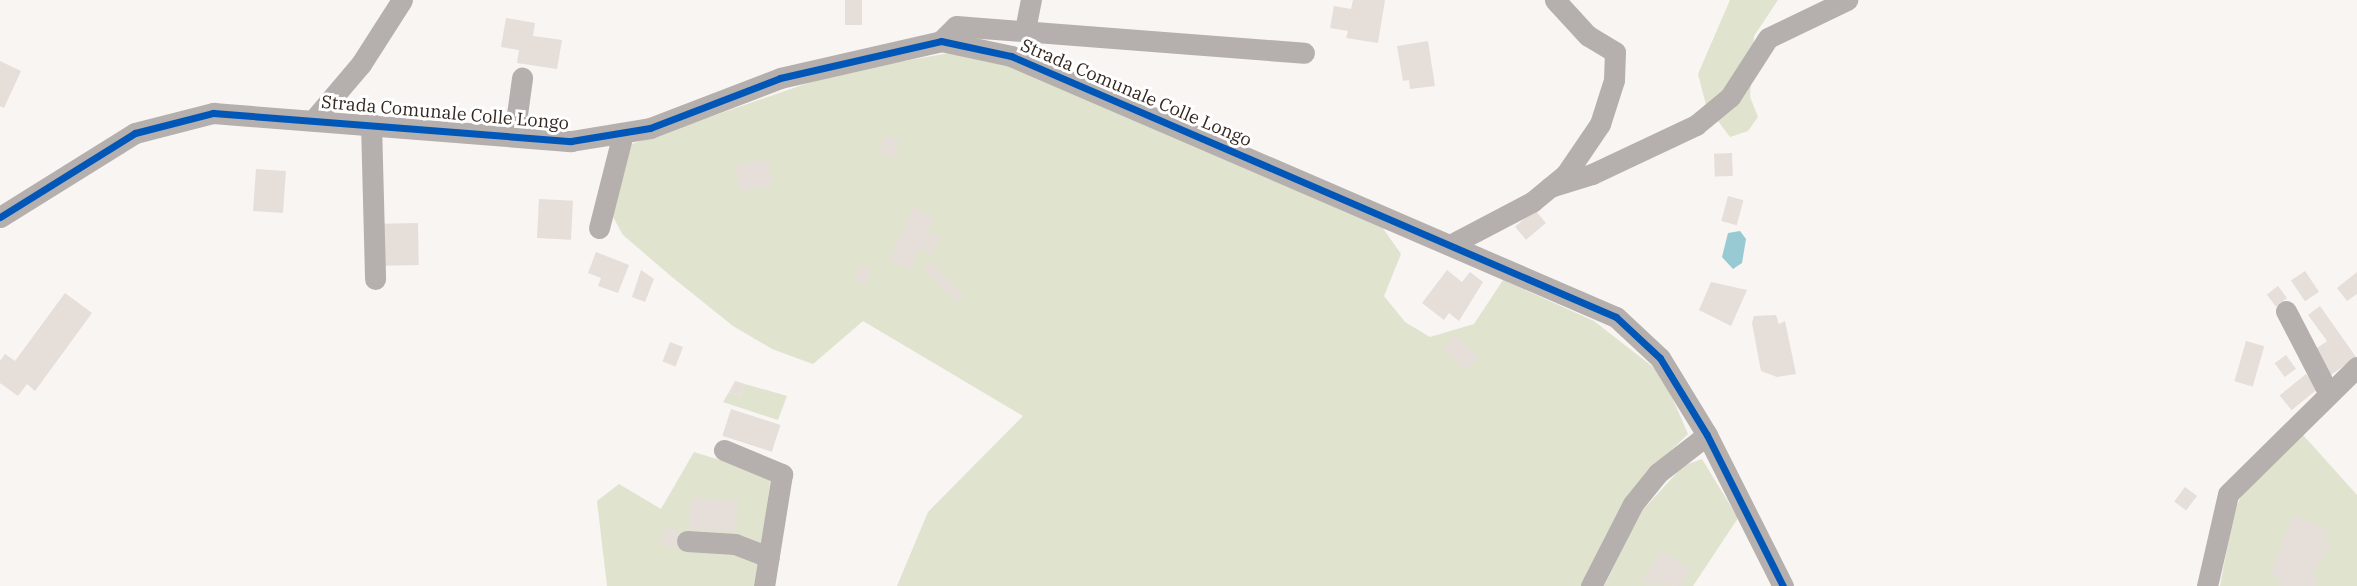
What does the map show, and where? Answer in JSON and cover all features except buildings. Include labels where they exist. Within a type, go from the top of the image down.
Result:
[{"type":"street","points":[[316,117],[361,64],[402,0]]},
{"type":"street","points":[[1025,30],[1031,0]]},
{"type":"street","points":[[1550,187],[1581,156],[1600,124],[1614,80],[1615,52],[1588,36],[1555,0]]},
{"type":"street","points":[[1450,245],[1550,187],[1592,174],[1696,125],[1730,97],[1768,38],[1847,0]]},
{"type":"street","points":[[941,41],[956,26],[1304,53]]},
{"type":"street","name":"Strada Comunale Colle Longo","points":[[0,217],[135,133],[213,113],[316,117],[571,141],[650,128],[780,78],[941,41],[1011,56],[1616,317],[1660,358],[1707,435],[1783,586]]},
{"type":"street","points":[[514,136],[522,78]]},
{"type":"street","points":[[370,123],[375,279]]},
{"type":"street","points":[[599,228],[623,133]]},
{"type":"street","points":[[2286,311],[2329,394]]},
{"type":"street","points":[[2207,586],[2228,494],[2357,367]]},
{"type":"street","points":[[1591,586],[1633,505],[1658,473],[1707,435]]},
{"type":"street","points":[[724,450],[782,474],[764,586]]},
{"type":"street","points":[[687,541],[735,544],[769,557]]},
{"type":"green space","points":[[1730,0],[1778,0],[1754,36],[1750,97],[1758,117],[1748,131],[1730,137],[1706,105],[1698,74]]},
{"type":"green space","points":[[955,52],[1006,62],[1382,227],[1401,254],[1384,296],[1405,322],[1430,337],[1474,324],[1503,280],[1594,321],[1662,374],[1688,434],[1646,475],[1581,586],[897,586],[928,512],[1023,416],[863,321],[813,364],[772,349],[733,326],[672,277],[623,235],[612,215],[629,145],[837,73]]},
{"type":"green space","points":[[745,384],[787,396],[778,420],[723,402],[729,392],[740,396]]},
{"type":"green space","points":[[2303,435],[2357,495],[2357,586],[2220,586],[2234,511],[2249,480]]},
{"type":"green space","points":[[694,452],[771,476],[756,586],[607,586],[597,501],[619,484],[661,509]]},
{"type":"green space","points":[[1702,459],[1738,518],[1693,586],[1604,586],[1640,513],[1683,466]]},
{"type":"water","points":[[1740,231],[1746,239],[1742,263],[1733,269],[1722,257],[1728,233]]},
{"type":"cycle path","points":[[0,217],[135,133],[213,113],[571,141],[650,128],[780,78],[941,41],[1011,56],[1616,317],[1660,358],[1707,435],[1783,586]]}]
